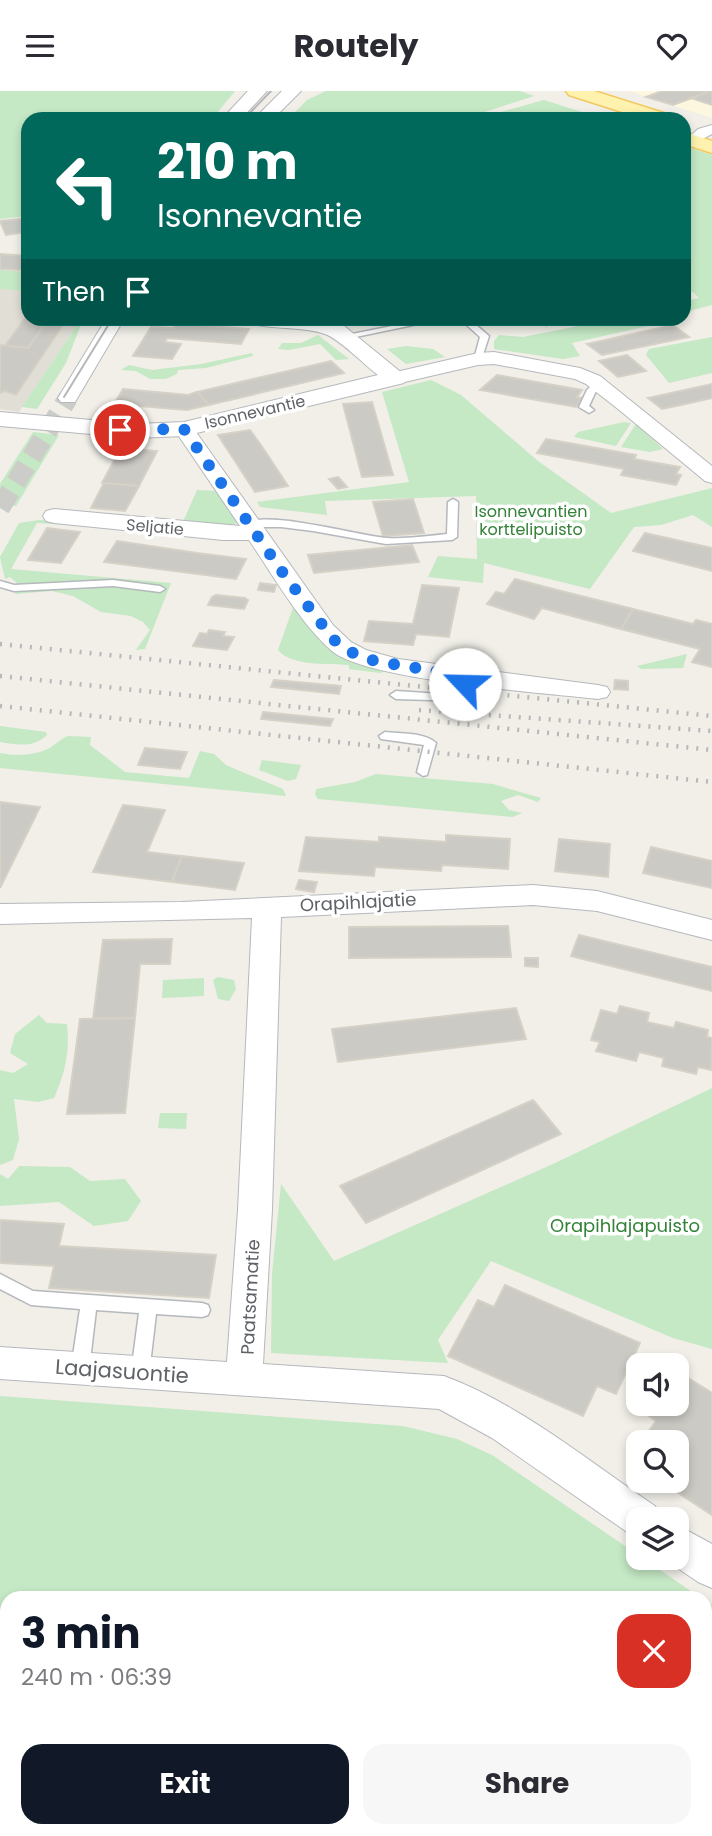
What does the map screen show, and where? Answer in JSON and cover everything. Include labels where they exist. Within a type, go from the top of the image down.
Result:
[{"type":"main road","points":[[566,93],[611,112]]},
{"type":"main road","points":[[566,93],[637,112]]},
{"type":"street","points":[[238,112],[258,91]]},
{"type":"street","points":[[270,112],[292,91]]},
{"type":"street","points":[[68,398],[111,326]]},
{"type":"street","points":[[321,326],[346,336],[396,379]]},
{"type":"street","name":"Isonnevantie","points":[[0,419],[137,431],[184,429],[472,360],[506,359],[570,372],[598,384],[712,477]]},
{"type":"street","points":[[184,429],[325,630],[342,647],[375,661],[465,676],[598,692]]},
{"type":"street","name":"Seljatie","points":[[54,516],[223,533],[252,529]]},
{"type":"street","name":"Orapihlajatie","points":[[0,914],[182,912],[533,895],[597,901],[712,929]]},
{"type":"street","name":"Paatsamatie","points":[[267,907],[255,1210],[244,1378],[444,1393],[505,1426],[626,1509]]},
{"type":"street","name":"Laajasuontie","points":[[0,1363],[244,1378]]},
{"type":"street","points":[[689,1552],[712,1568]]},
{"type":"lane","points":[[346,336],[401,326]]},
{"type":"lane","points":[[472,360],[485,336],[473,326]]},
{"type":"lane","points":[[589,410],[584,407],[584,403],[598,384]]},
{"type":"lane","points":[[252,529],[263,523],[347,531],[379,540],[452,543],[453,502]]},
{"type":"lane","points":[[0,584],[14,588],[113,583],[160,589]]},
{"type":"lane","points":[[396,695],[461,699],[465,676]]},
{"type":"lane","points":[[385,736],[430,743],[423,772]]},
{"type":"lane","points":[[0,1281],[31,1298],[202,1310]]},
{"type":"lane","points":[[80,1369],[89,1302]]},
{"type":"lane","points":[[139,1373],[148,1306]]},
{"type":"shaded area","points":[[629,91],[712,91],[712,118]]},
{"type":"shaded area","points":[[0,278],[21,280],[21,326],[76,326],[19,412],[0,409]]},
{"type":"green space","points":[[0,91],[235,91],[218,112],[21,112],[21,217],[0,219]]},
{"type":"green space","points":[[326,91],[520,91],[534,96],[485,112],[295,112],[307,100]]},
{"type":"green space","points":[[544,100],[582,112],[501,112]]},
{"type":"green space","points":[[691,148],[712,155],[712,305],[691,312],[691,300],[699,298],[693,292]]},
{"type":"green space","points":[[0,270],[21,272],[21,290],[0,289]]},
{"type":"green space","points":[[76,326],[80,326],[66,363],[37,409],[22,407]]},
{"type":"green space","points":[[579,326],[648,326],[572,343],[580,356],[563,359],[494,349],[494,341],[499,335],[523,337]]},
{"type":"green space","points":[[318,335],[349,359],[336,360],[320,344],[289,350],[278,349],[282,343],[301,343]]},
{"type":"green space","points":[[712,337],[712,373],[669,383],[646,355],[649,349]]},
{"type":"green space","points":[[406,346],[433,349],[445,357],[406,364],[387,349]]},
{"type":"green space","points":[[252,353],[253,356],[206,368],[178,370],[177,374],[166,379],[150,379],[136,371],[121,370],[129,365],[152,370],[201,364]]},
{"type":"green space","name":"Isonnevantien korttelipuisto","points":[[431,380],[461,395],[538,461],[611,513],[712,488],[712,527],[693,515],[661,525],[634,527],[590,589],[484,563],[483,583],[428,577],[438,556],[477,559],[476,496],[325,501],[327,515],[260,507],[257,502],[409,482],[382,392]]},
{"type":"green space","points":[[624,422],[631,423],[616,446],[574,437],[578,432]]},
{"type":"green space","points":[[636,424],[663,449],[650,452],[621,447]]},
{"type":"green space","points":[[33,432],[59,435],[16,506],[0,503],[0,484]]},
{"type":"green space","points":[[197,490],[217,491],[239,523],[220,528],[182,524]]},
{"type":"green space","points":[[54,521],[54,524],[37,523],[11,569],[171,583],[145,649],[136,650],[150,630],[143,622],[131,616],[101,612],[73,596],[52,591],[15,594],[17,583],[10,577],[5,579],[0,557],[19,523]]},
{"type":"green space","points":[[294,605],[388,670],[380,673],[349,669],[349,665],[301,662],[284,655],[278,650]]},
{"type":"green space","points":[[687,654],[683,668],[641,669],[637,666]]},
{"type":"green space","points":[[0,726],[46,732],[47,735],[31,744],[0,742]]},
{"type":"green space","points":[[68,736],[91,737],[90,745],[125,772],[189,778],[200,751],[214,754],[226,765],[283,789],[286,796],[0,768],[0,753],[36,753]]},
{"type":"green space","points":[[262,760],[301,765],[296,779],[288,781],[259,770]]},
{"type":"green space","points":[[376,774],[493,784],[541,798],[538,802],[518,795],[501,801],[509,810],[522,813],[513,817],[318,799],[315,795],[316,789],[355,782]]},
{"type":"green space","points":[[218,977],[234,980],[236,989],[229,1001],[218,999],[213,980]]},
{"type":"green space","points":[[204,978],[204,996],[162,998],[163,980]]},
{"type":"green space","points":[[39,1015],[47,1023],[67,1024],[68,1044],[64,1071],[54,1098],[38,1102],[14,1099],[19,1139],[13,1160],[0,1165],[0,1070],[13,1073],[28,1064],[10,1053],[15,1034]]},
{"type":"green space","name":"Orapihlajapuisto","points":[[712,1088],[712,1349],[673,1338],[491,1261],[438,1340],[448,1363],[271,1353],[272,1274],[281,1184],[334,1261],[553,1164]]},
{"type":"green space","points":[[160,1113],[187,1113],[186,1129],[158,1128]]},
{"type":"green space","points":[[19,1166],[70,1167],[90,1181],[125,1179],[141,1201],[128,1221],[94,1226],[59,1202],[0,1206],[0,1174],[8,1179]]},
{"type":"green space","points":[[0,1396],[403,1426],[457,1439],[492,1455],[626,1547],[626,1570],[660,1570],[691,1591],[0,1591]]},
{"type":"building","points":[[662,91],[712,91],[673,105],[646,97]]},
{"type":"building","points":[[712,91],[712,105],[691,98]]},
{"type":"building","points":[[21,219],[21,233],[6,235],[0,221]]},
{"type":"building","points":[[0,254],[21,256],[21,270],[0,269]]},
{"type":"building","points":[[21,323],[21,326],[44,326],[28,348],[5,346]]},
{"type":"building","points":[[44,326],[62,326],[16,395],[5,391],[0,393],[0,345],[28,348]]},
{"type":"building","points":[[212,326],[249,329],[241,344],[167,338],[165,342],[181,344],[172,359],[133,356],[151,327]]},
{"type":"building","points":[[668,326],[674,326],[689,337],[602,355],[587,344]]},
{"type":"building","points":[[627,355],[646,371],[618,377],[599,361]]},
{"type":"building","points":[[331,361],[344,373],[209,405],[197,392]]},
{"type":"building","points":[[497,375],[582,390],[577,397],[582,398],[576,407],[480,390]]},
{"type":"building","points":[[712,384],[712,398],[681,405],[662,409],[648,398]]},
{"type":"building","points":[[123,389],[188,395],[197,392],[209,405],[187,410],[114,404]]},
{"type":"building","points":[[372,402],[393,475],[362,477],[343,404]]},
{"type":"building","points":[[250,430],[288,486],[255,492],[218,435]]},
{"type":"building","points":[[546,439],[636,455],[634,459],[680,467],[676,474],[681,475],[676,485],[621,475],[624,469],[537,453]]},
{"type":"building","points":[[121,448],[157,451],[139,486],[102,483]]},
{"type":"building","points":[[338,477],[347,487],[338,489],[329,479]]},
{"type":"building","points":[[104,483],[139,486],[125,511],[91,508]]},
{"type":"building","points":[[413,499],[424,533],[383,536],[373,502]]},
{"type":"building","points":[[47,528],[80,532],[61,563],[28,560]]},
{"type":"building","points":[[645,533],[712,548],[712,571],[633,551]]},
{"type":"building","points":[[117,541],[246,559],[236,579],[104,562]]},
{"type":"building","points":[[412,545],[419,562],[314,573],[308,555]]},
{"type":"building","points":[[515,579],[633,609],[621,629],[542,608],[534,619],[487,604],[496,592],[504,594]]},
{"type":"building","points":[[260,583],[276,585],[274,592],[258,590]]},
{"type":"building","points":[[422,585],[459,588],[449,637],[416,634],[413,645],[364,641],[369,621],[413,624]]},
{"type":"building","points":[[216,595],[248,600],[244,609],[208,605]]},
{"type":"building","points":[[633,609],[693,624],[696,620],[712,624],[712,667],[692,662],[700,649],[621,629]]},
{"type":"building","points":[[209,630],[225,632],[223,636],[234,637],[227,650],[193,646],[200,633],[207,634]]},
{"type":"building","points":[[274,680],[341,686],[339,694],[271,687]]},
{"type":"building","points":[[615,680],[628,681],[628,690],[614,689]]},
{"type":"building","points":[[263,712],[333,719],[330,726],[261,719]]},
{"type":"building","points":[[145,748],[187,752],[180,769],[138,765]]},
{"type":"building","points":[[0,802],[40,807],[0,888]]},
{"type":"building","points":[[123,805],[165,810],[147,852],[182,856],[172,882],[93,872]]},
{"type":"building","points":[[446,835],[510,839],[508,869],[442,865],[441,871],[375,867],[374,876],[299,871],[306,837],[379,842],[379,837],[446,842]]},
{"type":"building","points":[[559,839],[610,844],[608,877],[555,871]]},
{"type":"building","points":[[651,847],[712,861],[712,888],[643,873]]},
{"type":"building","points":[[182,856],[244,863],[235,890],[172,882]]},
{"type":"building","points":[[299,880],[317,882],[314,892],[296,889]]},
{"type":"building","points":[[508,926],[511,957],[349,958],[349,927]]},
{"type":"building","points":[[579,935],[712,967],[712,991],[571,956]]},
{"type":"building","points":[[172,939],[170,964],[140,964],[135,1018],[93,1019],[103,940]]},
{"type":"building","points":[[525,958],[538,958],[538,967],[525,966]]},
{"type":"building","points":[[620,1006],[649,1013],[647,1022],[674,1028],[676,1022],[708,1030],[707,1037],[712,1038],[711,1070],[698,1067],[696,1074],[662,1066],[664,1058],[639,1052],[636,1061],[596,1051],[600,1042],[591,1040],[601,1010],[617,1014]]},
{"type":"building","points":[[516,1008],[526,1039],[338,1062],[332,1029]]},
{"type":"building","points":[[135,1018],[125,1113],[67,1114],[80,1019]]},
{"type":"building","points":[[533,1100],[561,1134],[366,1223],[340,1186]]},
{"type":"building","points":[[0,1220],[64,1224],[59,1246],[216,1255],[209,1298],[49,1288],[54,1266],[0,1263]]},
{"type":"building","points":[[505,1285],[640,1343],[635,1353],[626,1353],[626,1373],[616,1394],[597,1386],[583,1416],[448,1356],[478,1300],[494,1307]]},
{"type":"building","points":[[689,1379],[712,1393],[712,1515],[678,1493],[689,1493],[689,1430],[650,1430],[656,1421],[649,1416],[689,1416]]},
{"type":"tunnel","points":[[0,508],[68,398]]},
{"type":"tram line","points":[[251,112],[271,91]]},
{"type":"tram line","points":[[64,397],[108,326]]},
{"type":"railway","points":[[0,644],[712,716]]},
{"type":"railway","points":[[0,676],[712,750]]},
{"type":"railway","points":[[0,706],[712,782]]},
{"type":"railway","points":[[419,710],[712,731]]},
{"type":"route","points":[[120,430],[184,429],[285,576],[325,630],[342,647],[356,655],[396,666],[465,676],[465,684]]}]
